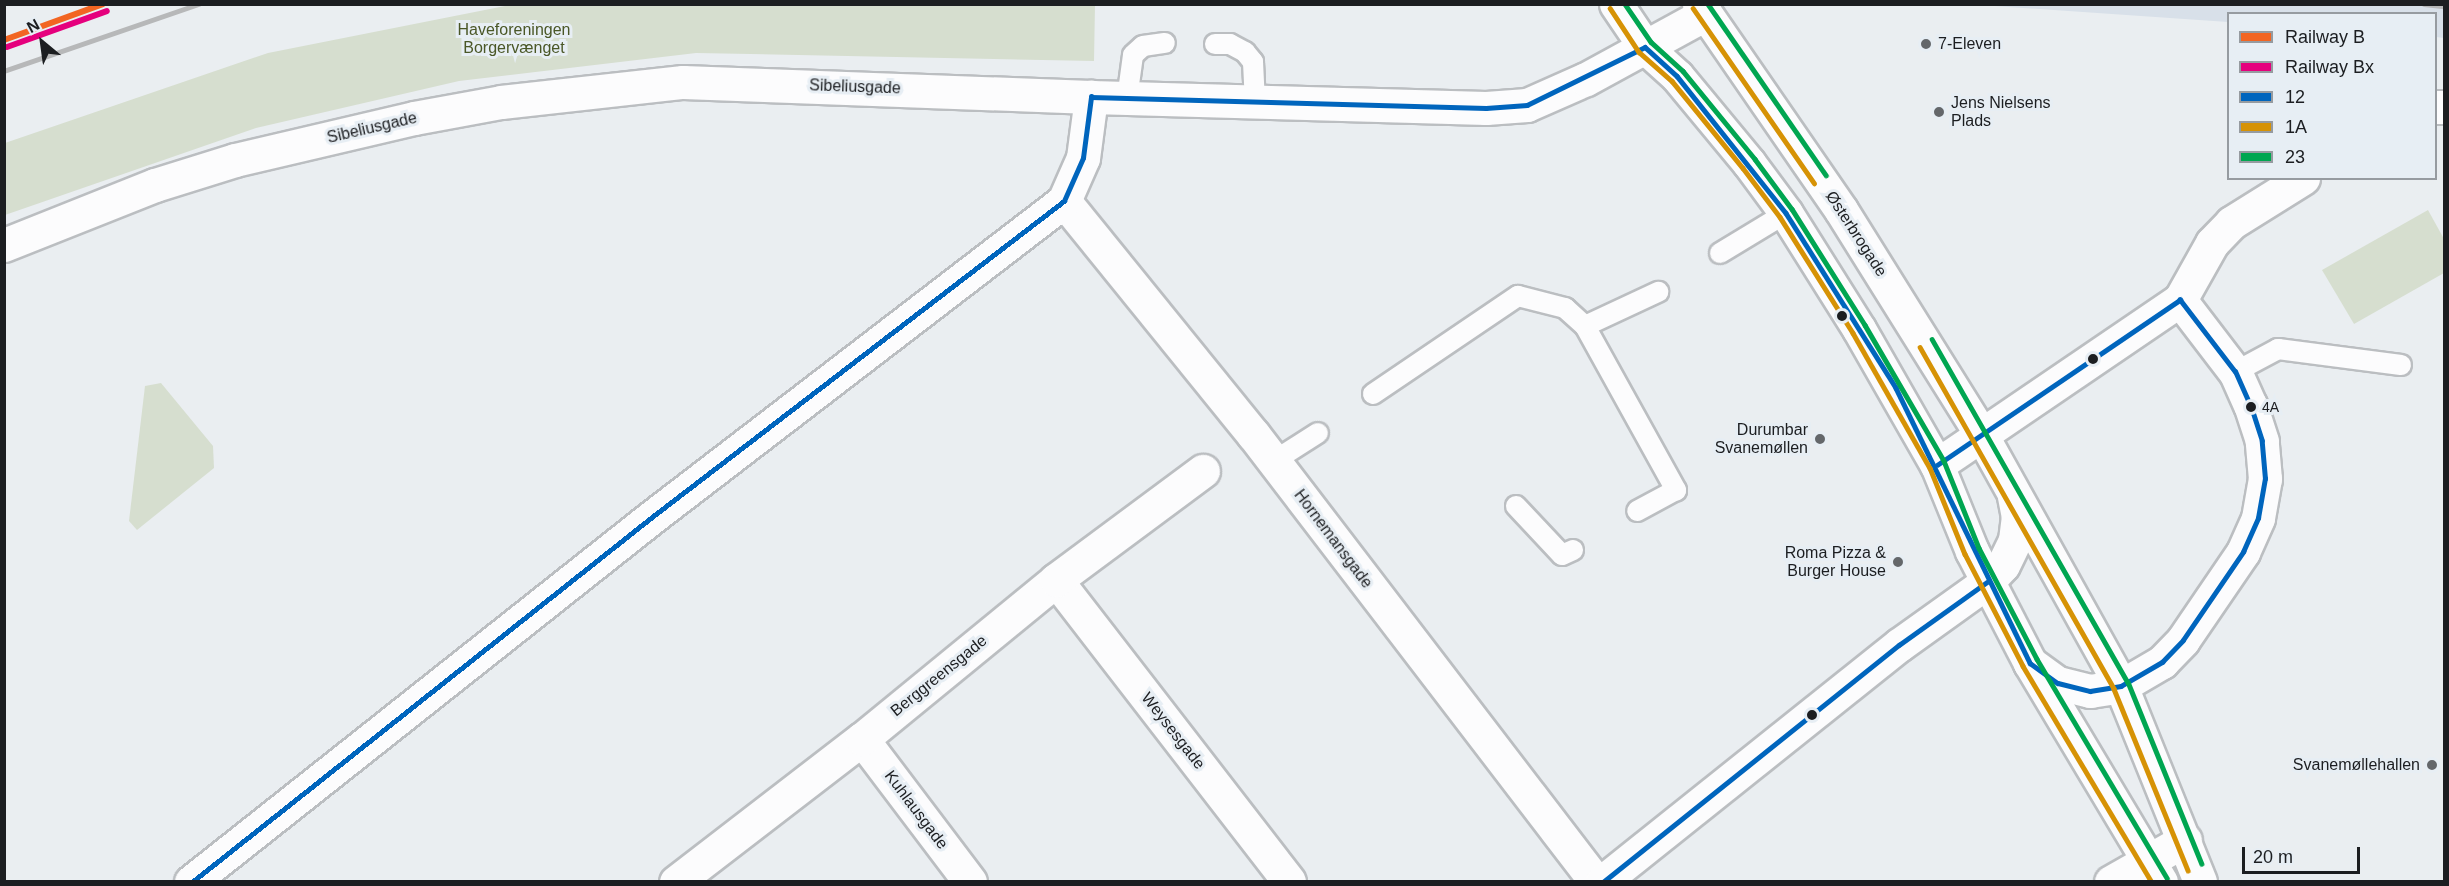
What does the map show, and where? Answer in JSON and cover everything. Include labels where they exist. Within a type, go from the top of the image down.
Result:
[{"type":"street","points":[[1619,8],[1646,47],[1677,76],[1786,213],[1896,388],[1936,465],[1987,582],[2030,663],[2154,872]]},
{"type":"street","name":"Sibeliusgade","points":[[4,245],[155,185],[235,160],[414,118],[501,102],[683,82],[1255,103],[1486,108],[1527,105],[1646,47],[1702,9]]},
{"type":"street","name":"Østerbrogade","points":[[1702,9],[1841,210],[1982,436],[2121,686],[2200,882]]},
{"type":"street","points":[[191,882],[652,517],[1064,201],[1083,158],[1091,97]]},
{"type":"street","points":[[1936,465],[2180,300],[2212,243],[2231,223],[2300,180]]},
{"type":"street","name":"Hornemansgade","points":[[1064,201],[1274,461],[1596,882]]},
{"type":"street","points":[[2030,663],[2058,683],[2090,691],[2121,686],[2162,662],[2183,640],[2243,552],[2258,518],[2265,479],[2262,441],[2235,372],[2180,300]]},
{"type":"street","name":"Berggreensgade","points":[[676,882],[862,739],[1056,580],[1203,471]]},
{"type":"street","points":[[1602,882],[1908,639],[1987,582],[2003,565],[2015,540],[2018,517],[2013,492]]},
{"type":"street","name":"Weysesgade","points":[[1056,580],[1289,882]]},
{"type":"street","name":"Kuhlausgade","points":[[862,739],[970,882]]},
{"type":"street","points":[[2111,882],[2154,872],[2185,840]]},
{"type":"lane","points":[[1127,99],[1133,55],[1143,46],[1165,43]]},
{"type":"lane","points":[[1215,44],[1230,44],[1245,52],[1252,62],[1255,103]]},
{"type":"lane","points":[[1720,253],[1786,213]]},
{"type":"lane","points":[[1586,326],[1658,292]]},
{"type":"lane","points":[[1373,394],[1518,296],[1565,308],[1586,326],[1676,490],[1637,511]]},
{"type":"lane","points":[[2235,372],[2278,349],[2401,365]]},
{"type":"lane","points":[[1274,461],[1318,433]]},
{"type":"lane","points":[[1516,506],[1562,555],[1573,550]]},
{"type":"shaded area","points":[[1980,5],[2444,5],[2444,38],[2437,37],[2437,12],[2227,12],[2227,22]]},
{"type":"green space","name":"Haveforeningen Borgervænget","points":[[510,5],[1095,5],[1094,61],[696,53],[459,81],[256,128],[5,215],[5,143],[268,53]]},
{"type":"green space","points":[[2428,210],[2444,239],[2444,273],[2354,324],[2322,270]]},
{"type":"green space","points":[[161,383],[213,446],[214,468],[137,530],[129,521],[145,386]]},
{"type":"railway","points":[[4,71],[199,4]]},
{"type":"railway","points":[[2424,4],[2444,6]]},
{"type":"rail line","name":"B","points":[[4,40],[103,4]]},
{"type":"rail line","name":"Bx","points":[[7,47],[107,11]]},
{"type":"transit line","name":"23","points":[[1625,4],[1651,42],[1683,71],[1755,159],[1792,209],[1865,325],[1944,461],[1979,548],[2037,659],[2167,878]]},
{"type":"transit line","name":"23","points":[[1708,4],[1826,175]]},
{"type":"transit line","name":"1A","points":[[1610,8],[1639,52],[1672,81],[1780,217],[1853,333],[1930,468],[1965,554],[2023,666],[2152,882]]},
{"type":"transit line","name":"1A","points":[[1693,8],[1814,183]]},
{"type":"transit line","name":"12","points":[[1645,47],[1677,76],[1786,213],[1896,388],[2030,663],[2058,683],[2090,691],[2121,686],[2162,662],[2183,640],[2243,552],[2258,518],[2265,479],[2262,441],[2250,405],[2235,372],[2180,300]]},
{"type":"transit line","name":"12","points":[[1091,97],[1486,108],[1527,105],[1645,47]]},
{"type":"transit line","name":"12","points":[[192,882],[652,517],[1064,201],[1083,158],[1091,97]]},
{"type":"transit line","name":"12","points":[[1937,465],[2180,300]]},
{"type":"transit line","name":"23","points":[[1932,339],[2128,682],[2202,864]]},
{"type":"transit line","name":"1A","points":[[1920,347],[2114,689],[2188,870]]},
{"type":"transit line","name":"12","points":[[1603,882],[1899,645],[1987,582]]},
{"type":"place","name":"7-Eleven","points":[[1926,44]]},
{"type":"place","name":"Jens Nielsens Plads","points":[[1939,112]]},
{"type":"place","name":"4A","points":[[2251,407]]},
{"type":"place","name":"Durumbar Svanemøllen","points":[[1820,439]]},
{"type":"place","name":"Roma Pizza & Burger House","points":[[1898,562]]},
{"type":"place","name":"Svanemøllehallen","points":[[2432,765]]}]
